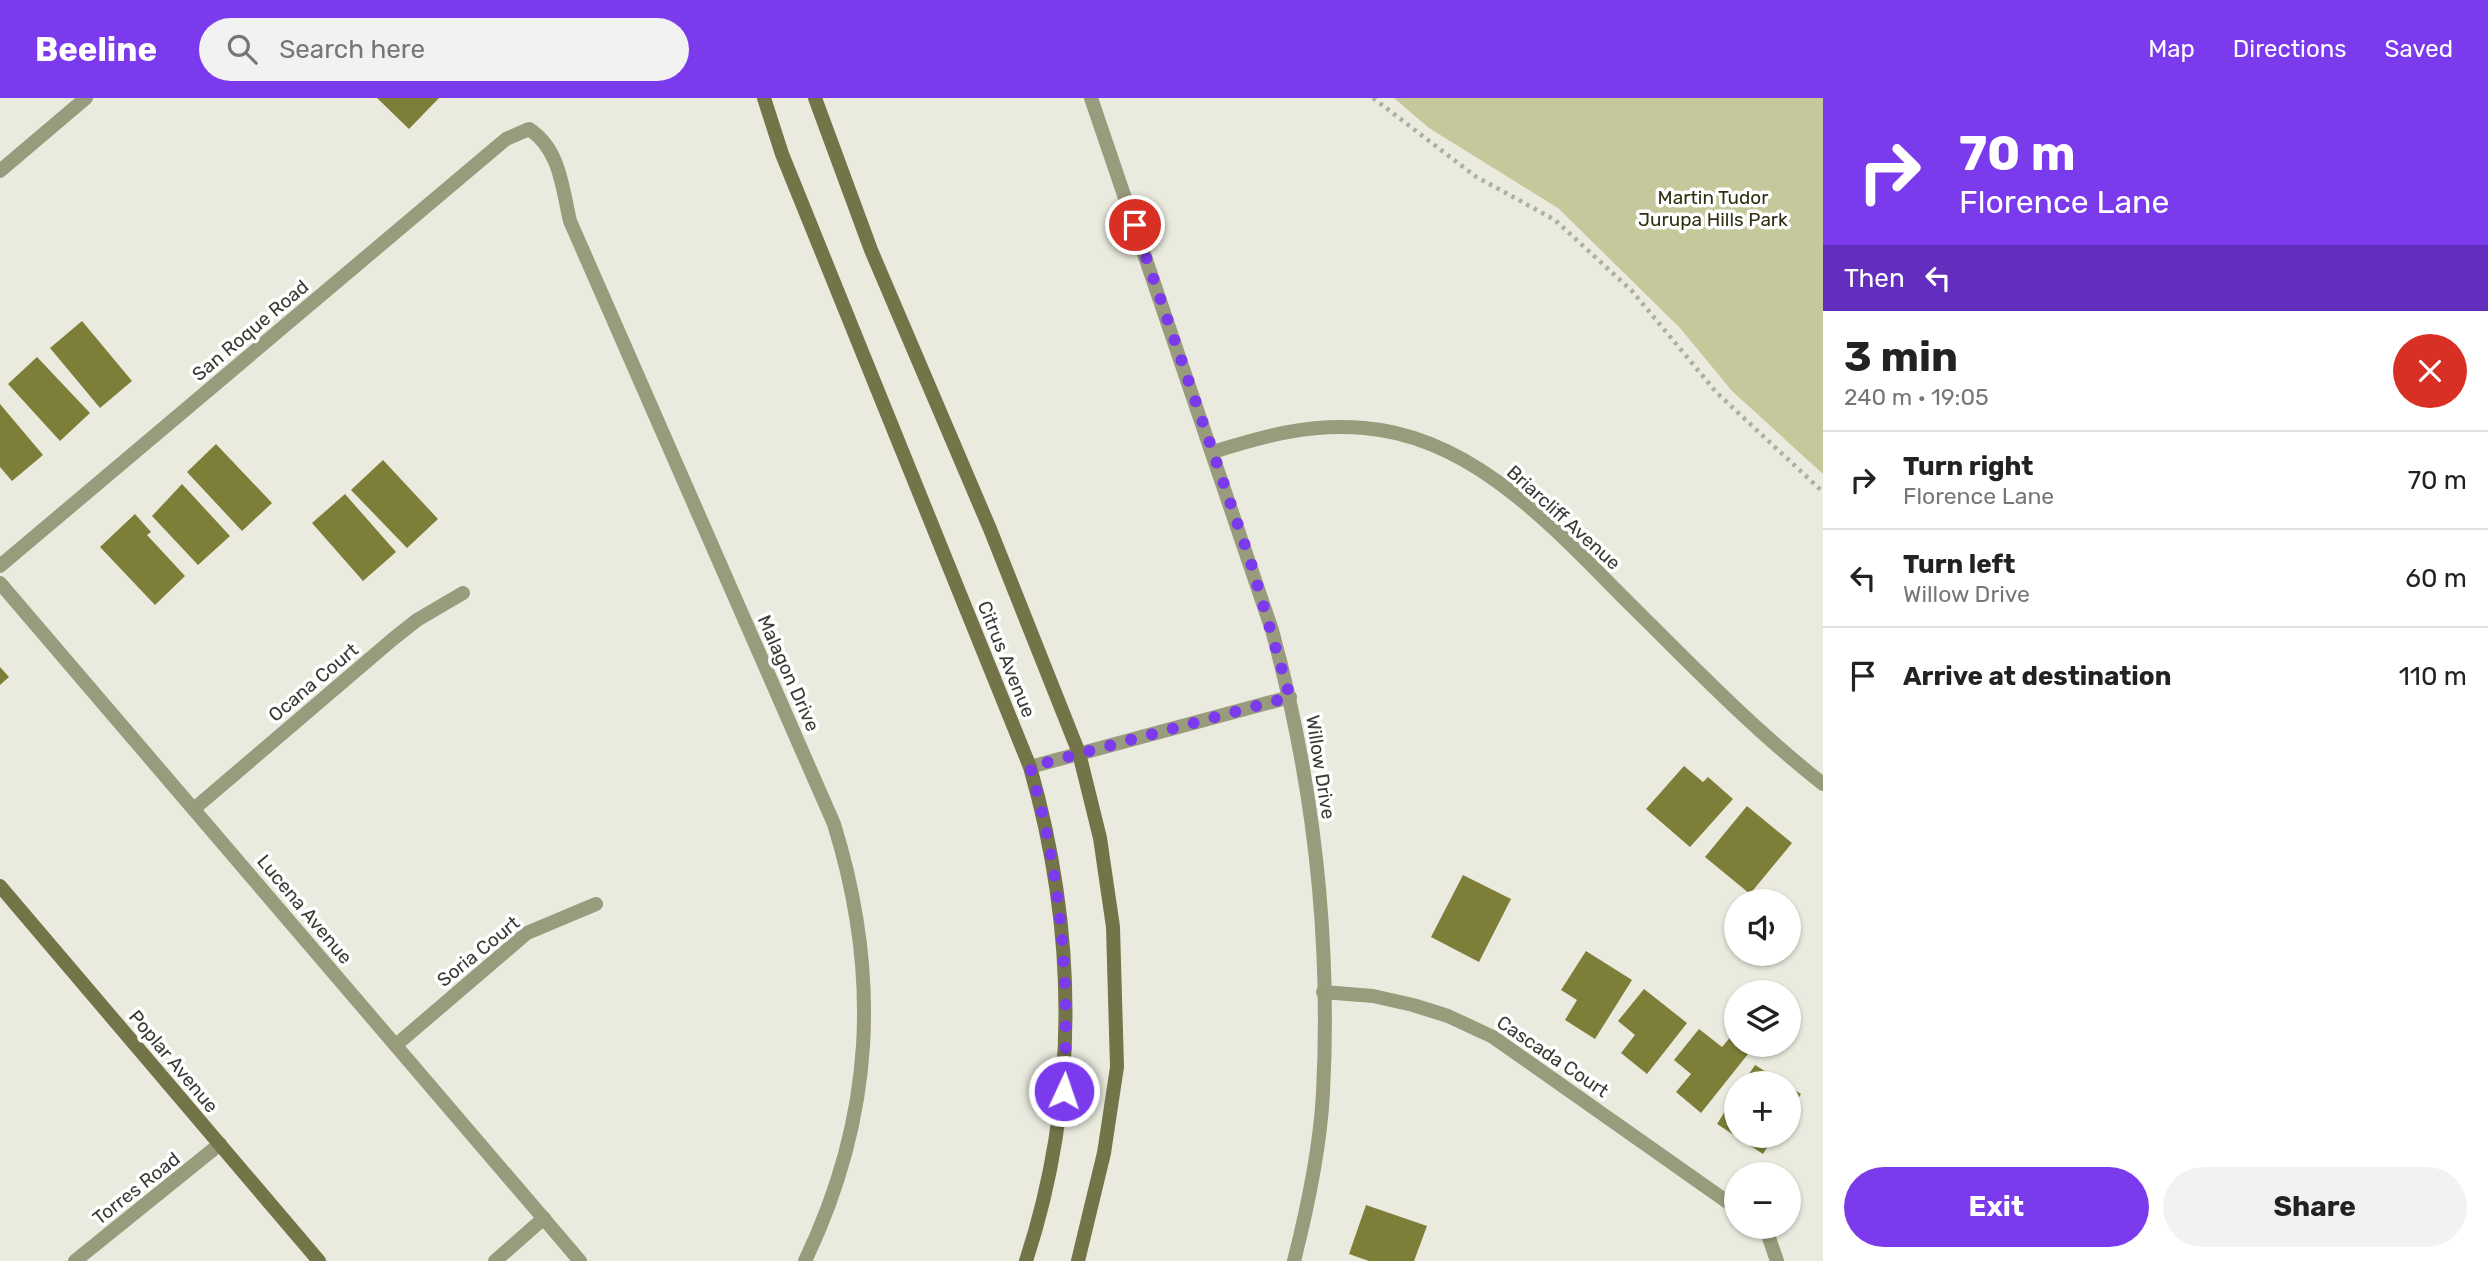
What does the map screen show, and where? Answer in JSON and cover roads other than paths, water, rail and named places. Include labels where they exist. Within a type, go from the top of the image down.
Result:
[{"type":"street","points":[[0,171],[86,98]]},
{"type":"street","name":"Citrus Avenue","points":[[764,98],[782,154],[1030,767],[1054,865],[1066,965],[1068,1028],[1064,1091],[1054,1157],[1026,1261]]},
{"type":"street","name":"Citrus Avenue","points":[[816,98],[871,250],[990,529],[1079,753],[1100,838],[1113,926],[1117,1067],[1104,1153],[1078,1261]]},
{"type":"street","name":"Willow Drive","points":[[1091,98],[1213,452],[1290,697],[1314,843],[1321,909],[1323,992],[1323,1094],[1312,1179],[1294,1261]]},
{"type":"street","name":"San Roque Road","points":[[0,566],[506,139],[529,129]]},
{"type":"street","name":"Malagon Drive","points":[[529,129],[547,145],[554,156],[570,221],[834,824],[853,889],[864,984],[864,1062],[849,1146],[832,1198],[805,1261]]},
{"type":"street","name":"Briarcliff Avenue","points":[[1213,452],[1284,431],[1312,427],[1366,428],[1422,442],[1490,476],[1555,531],[1765,736],[1823,784]]},
{"type":"street","name":"Lucena Avenue","points":[[0,583],[580,1261]]},
{"type":"street","name":"Ocana Court","points":[[195,808],[401,633],[463,593]]},
{"type":"street","points":[[1030,767],[1290,697]]},
{"type":"street","name":"Poplar Avenue","points":[[0,886],[319,1261]]},
{"type":"street","name":"Soria Court","points":[[396,1045],[527,933],[596,904]]},
{"type":"street","name":"Cascada Court","points":[[1323,992],[1373,996],[1413,1005],[1448,1016],[1493,1037],[1724,1201]]},
{"type":"street","name":"Torres Road","points":[[75,1261],[220,1144]]},
{"type":"street","points":[[495,1261],[544,1218]]},
{"type":"street","points":[[1769,1239],[1777,1261]]},
{"type":"park label","name":"Martin Tudor Jurupa Hills Park","points":[[1713,208]]}]
